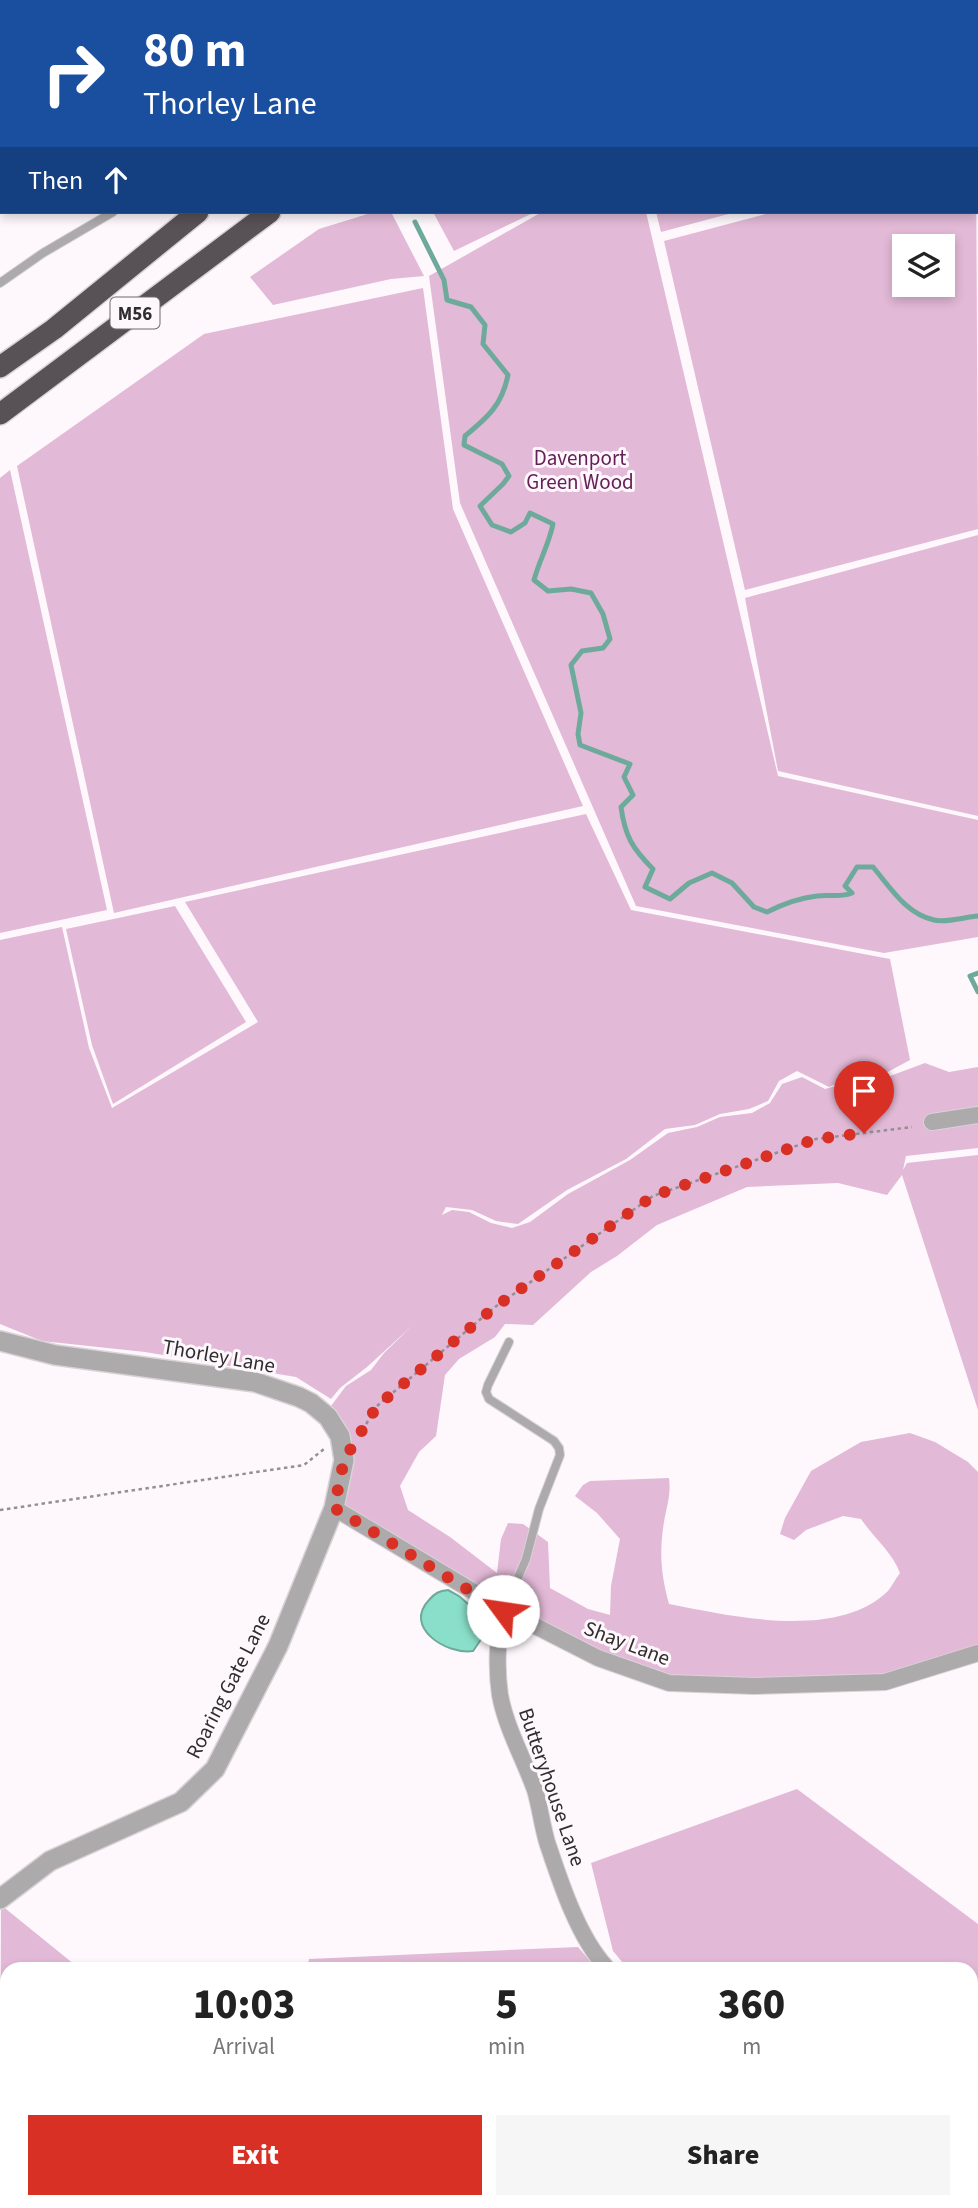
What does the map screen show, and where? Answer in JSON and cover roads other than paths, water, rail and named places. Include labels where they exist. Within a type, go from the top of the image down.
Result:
[{"type":"highway","name":"M56","points":[[0,367],[54,329],[196,214]]},
{"type":"highway","name":"M56","points":[[0,414],[267,214]]},
{"type":"street","points":[[932,1122],[978,1115]]},
{"type":"street","name":"Thorley Lane","points":[[0,1341],[55,1355],[256,1382],[311,1403],[328,1418],[340,1436],[344,1460],[334,1508]]},
{"type":"street","name":"Shay Lane","points":[[334,1508],[503,1611],[598,1658],[669,1683],[754,1686],[885,1682],[975,1659]]},
{"type":"street","name":"Roaring Gate Lane","points":[[0,1899],[50,1861],[181,1802],[215,1769],[278,1646],[334,1508]]},
{"type":"street","name":"Butteryhouse Lane","points":[[503,1611],[499,1629],[499,1671],[503,1712],[536,1793],[546,1841],[570,1905],[594,1954],[601,1962]]},
{"type":"lane","points":[[0,283],[43,253],[110,214]]},
{"type":"lane","points":[[503,1611],[522,1569],[539,1509],[560,1455],[554,1441],[489,1399],[486,1392],[488,1385],[509,1342]]},
{"type":"waterway","points":[[415,222],[444,280],[447,300],[471,307],[485,325],[483,344],[508,375],[502,395],[493,410],[465,436],[464,445],[502,464],[509,476],[480,506],[492,525],[511,532],[525,523],[530,513],[553,524],[534,580],[548,591],[571,589],[591,593],[603,614],[610,639],[603,648],[582,651],[571,665],[581,713],[578,734],[580,745],[630,764],[624,777],[633,795],[621,807],[631,841],[653,869],[645,887],[670,899],[689,883],[712,873],[732,883],[754,907],[767,912],[804,898],[852,893],[845,886],[857,867],[873,867],[899,899],[924,917],[944,921],[978,916]]},
{"type":"waterway","points":[[978,973],[970,976],[978,992]]},
{"type":"park label","name":"Davenport Green Wood","points":[[580,470]]}]
